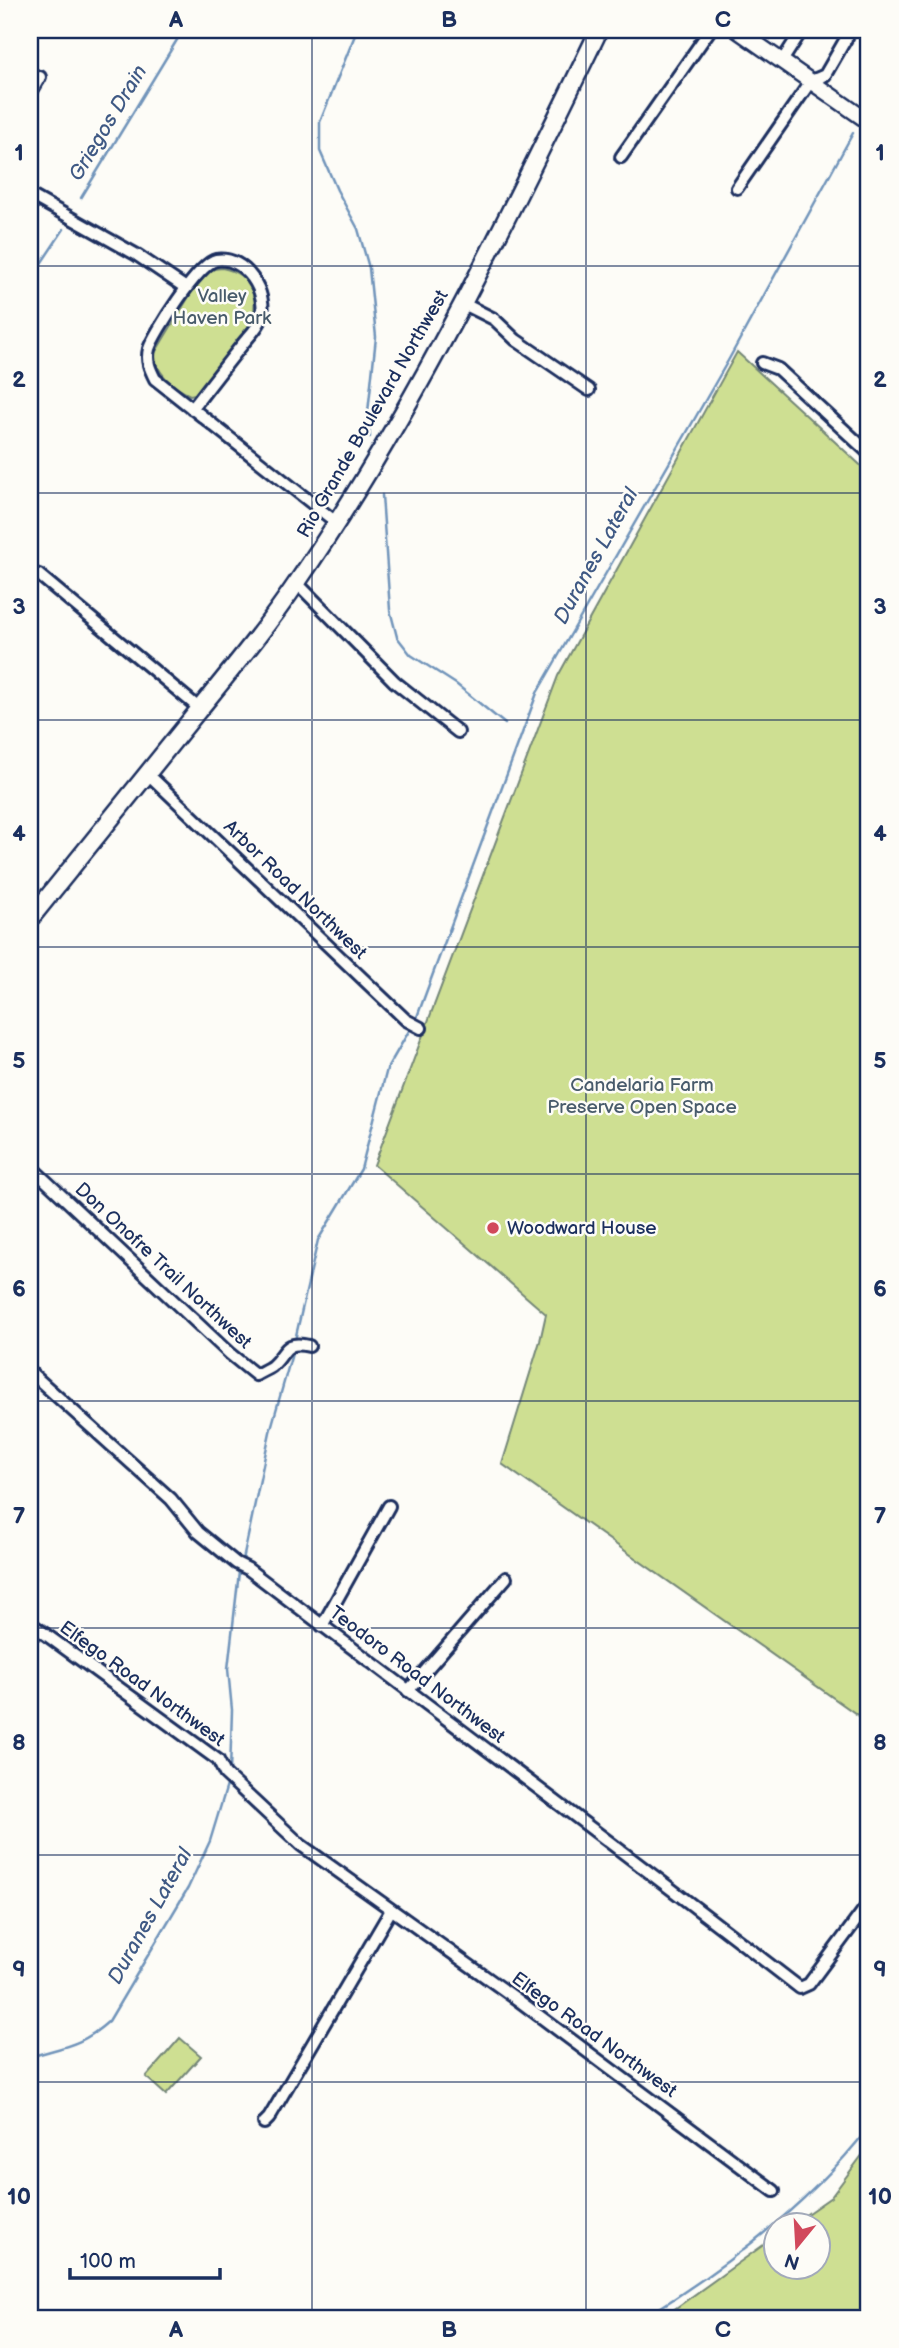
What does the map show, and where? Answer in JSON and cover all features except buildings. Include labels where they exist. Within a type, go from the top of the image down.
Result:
[{"type":"main road","name":"Rio Grande Boulevard Northwest","points":[[30,919],[200,709],[297,583],[337,523],[415,391],[462,303],[599,30]]},
{"type":"street","points":[[621,157],[710,30]]},
{"type":"street","points":[[737,30],[869,122]]},
{"type":"street","points":[[782,61],[802,30]]},
{"type":"street","points":[[737,188],[811,81],[825,75],[851,30]]},
{"type":"street","points":[[30,94],[40,77]]},
{"type":"street","points":[[30,195],[137,255],[186,288]]},
{"type":"street","points":[[192,409],[261,320],[263,300],[253,279],[236,263],[216,260],[202,267],[149,347],[148,364],[155,379],[192,409],[337,523]]},
{"type":"street","points":[[462,303],[494,319],[516,340],[589,390]]},
{"type":"street","points":[[762,363],[778,369],[869,453]]},
{"type":"street","points":[[30,572],[39,575],[200,709]]},
{"type":"street","points":[[297,583],[395,681],[458,732]]},
{"type":"street","name":"Arbor Road Northwest","points":[[148,774],[407,1020],[421,1028]]},
{"type":"street","name":"Don Onofre Trail Northwest","points":[[30,1166],[230,1354],[256,1375],[273,1365],[282,1351],[299,1345]]},
{"type":"street","name":"Teodoro Road Northwest","points":[[30,1372],[171,1499],[198,1532],[236,1563],[248,1569],[576,1814],[800,1988],[809,1984],[869,1903]]},
{"type":"street","points":[[322,1626],[389,1506]]},
{"type":"street","points":[[408,1691],[506,1578]]},
{"type":"street","name":"Elfego Road Northwest","points":[[30,1623],[218,1760],[225,1774],[300,1845],[521,2003],[774,2191]]},
{"type":"street","points":[[264,2123],[391,1910]]},
{"type":"green space","name":"Valley Haven Park","points":[[222,268],[247,281],[254,296],[254,314],[251,324],[195,394],[190,395],[177,388],[161,373],[155,353],[202,275]]},
{"type":"green space","name":"Candelaria Farm Preserve Open Space","points":[[737,352],[869,473],[869,1723],[502,1464],[546,1314],[374,1165],[558,676]]},
{"type":"green space","points":[[180,2038],[201,2056],[166,2095],[146,2077]]},
{"type":"green space","points":[[869,2146],[869,2318],[662,2318],[762,2246],[762,2282],[832,2282],[832,2212],[810,2212],[831,2197]]},
{"type":"waterway","name":"Griegos Drain","points":[[81,198],[183,30]]},
{"type":"waterway","points":[[357,30],[320,122],[320,151],[358,229],[369,268],[376,337],[368,412],[370,437]]},
{"type":"waterway","name":"Duranes Lateral","points":[[417,1017],[537,693],[729,359],[853,133]]},
{"type":"waterway","name":"Griegos Drain","points":[[30,280],[64,229]]},
{"type":"waterway","points":[[382,495],[390,610],[397,637],[411,655],[456,684],[505,724]]},
{"type":"waterway","name":"Duranes Lateral","points":[[295,1340],[318,1240],[361,1169],[387,1069],[409,1031]]},
{"type":"waterway","name":"Duranes Lateral","points":[[243,1560],[270,1432],[293,1350]]},
{"type":"waterway","name":"Duranes Lateral","points":[[230,1772],[232,1710],[228,1669],[239,1572]]},
{"type":"waterway","name":"Duranes Lateral","points":[[30,2057],[80,2041],[109,2021],[188,1888],[210,1841],[228,1782]]},
{"type":"waterway","points":[[644,2318],[705,2278],[765,2232],[821,2181],[869,2127]]},
{"type":"place","name":"Woodward House","points":[[493,1228]]}]
